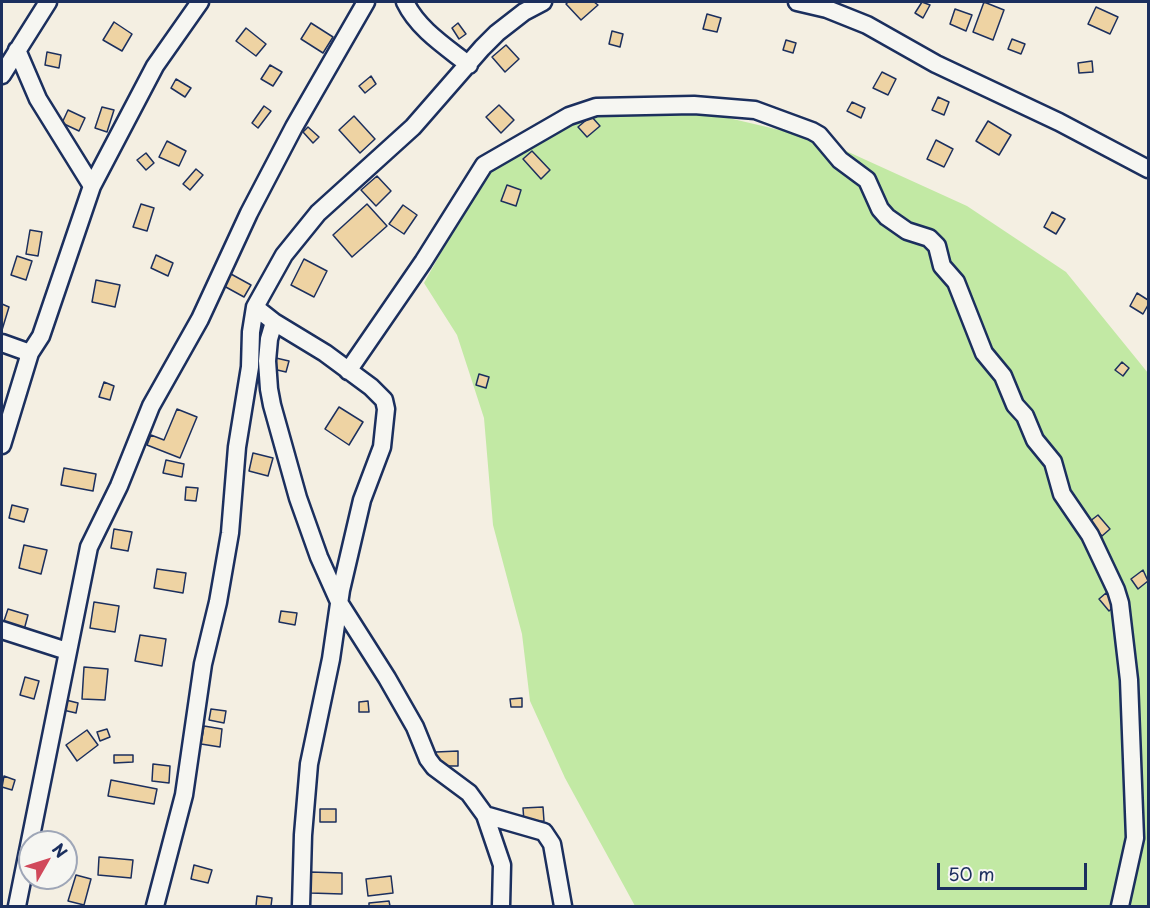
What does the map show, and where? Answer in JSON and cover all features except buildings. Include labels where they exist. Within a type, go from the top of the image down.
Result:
[{"type":"street","points":[[2,75],[48,2]]},
{"type":"street","points":[[2,445],[30,353],[41,336],[92,186],[155,66],[200,2]]},
{"type":"street","points":[[405,2],[422,27],[468,65]]},
{"type":"street","points":[[155,906],[184,795],[203,663],[230,533],[237,447],[250,367],[251,332],[255,307],[284,255],[318,213],[406,133],[497,33],[524,12],[543,2]]},
{"type":"street","points":[[797,2],[833,11],[867,25],[936,64],[1059,122],[1149,170]]},
{"type":"street","points":[[16,906],[89,548],[119,486],[151,406],[200,319],[249,213],[362,3]]},
{"type":"street","points":[[17,50],[38,99],[92,186]]},
{"type":"street","points":[[348,371],[423,262],[484,165],[569,116],[596,107],[693,105],[755,110],[819,135],[840,160],[867,180],[878,206],[887,217],[907,231],[929,238],[937,246],[942,266],[956,282],[984,353],[1002,376],[1035,440],[1053,462],[1062,494],[1090,535],[1116,590],[1120,603],[1129,680],[1135,838],[1120,906]]},
{"type":"street","points":[[255,307],[371,387],[384,400],[386,415],[381,447],[362,500],[309,764],[303,835],[301,906]]},
{"type":"street","points":[[274,322],[269,339],[267,361],[272,405],[319,557],[340,604],[415,727],[428,759],[446,777],[469,793],[485,815],[502,865],[501,906]]},
{"type":"street","points":[[2,343],[30,353]]},
{"type":"street","points":[[2,630],[67,651]]},
{"type":"street","points":[[485,815],[544,832],[552,844],[563,906]]},
{"type":"green space","points":[[619,102],[682,107],[822,140],[967,206],[1066,272],[1148,373],[1148,906],[635,906],[565,778],[530,701],[522,634],[493,525],[484,418],[457,335],[424,283],[500,157],[546,130]]}]
